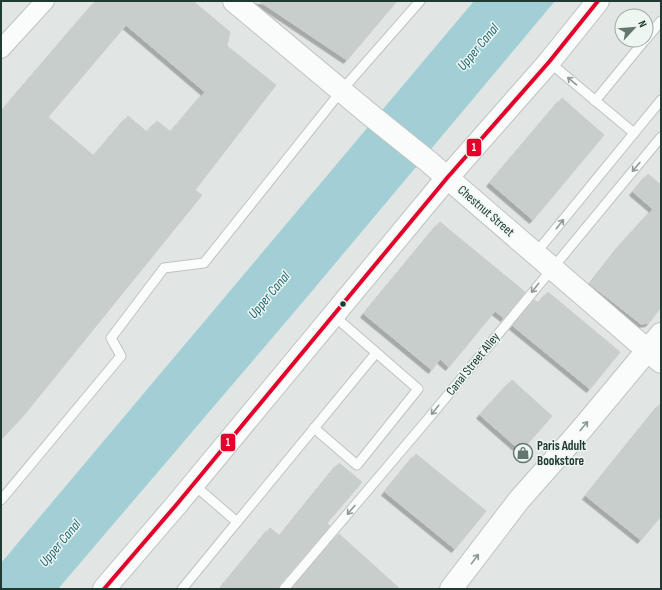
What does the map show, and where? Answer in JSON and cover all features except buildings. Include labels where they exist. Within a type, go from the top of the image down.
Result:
[{"type":"main road","name":"Chestnut Street","points":[[234,1],[448,178],[544,261],[656,349]]},
{"type":"main road","points":[[107,588],[448,178],[549,62],[598,1]]},
{"type":"main road","points":[[451,589],[519,500],[656,349]]},
{"type":"street","points":[[1,49],[45,1]]},
{"type":"lane","points":[[1,500],[121,356],[111,338],[164,268],[204,263],[342,90],[420,1]]},
{"type":"lane","points":[[654,30],[661,21]]},
{"type":"lane","points":[[595,101],[639,48]]},
{"type":"lane","points":[[549,62],[634,133]]},
{"type":"lane","points":[[544,261],[634,133],[661,100]]},
{"type":"lane","name":"Canal Street Alley","points":[[284,589],[428,419],[544,261],[661,137]]},
{"type":"lane","points":[[314,428],[357,465],[418,389],[333,316]]},
{"type":"lane","points":[[182,589],[376,353]]},
{"type":"lane","points":[[193,484],[237,522]]},
{"type":"water","name":"Upper Canal","points":[[474,1],[555,1],[302,303],[58,589],[1,589],[1,563]]},
{"type":"transit line","name":"1","points":[[104,589],[177,504],[447,178],[549,62],[598,1]]},
{"type":"place","name":"Paris Adult Bookstore","points":[[523,453]]}]
